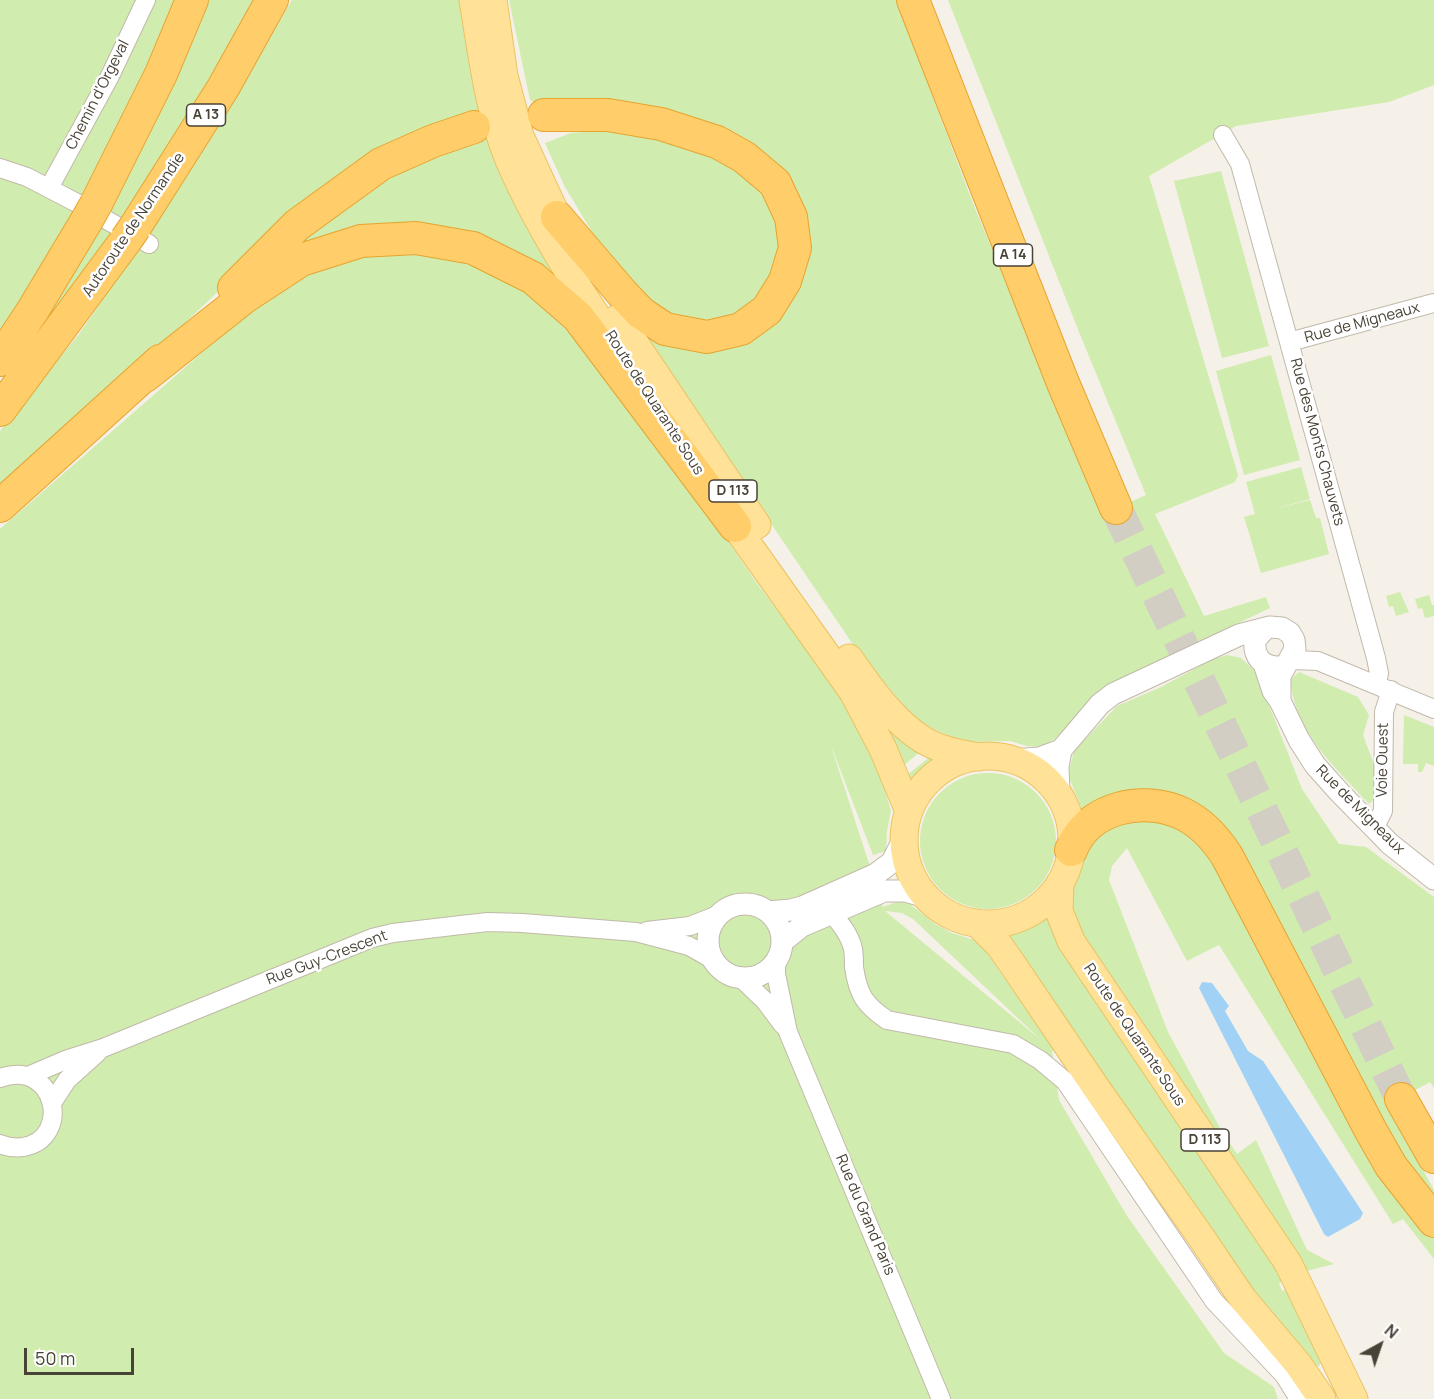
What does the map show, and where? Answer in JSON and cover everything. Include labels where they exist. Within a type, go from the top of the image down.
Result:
[{"type":"highway","points":[[0,360],[33,310],[91,212],[152,93],[192,0]]},
{"type":"highway","name":"Autoroute de Normandie","points":[[0,410],[137,237],[272,0]]},
{"type":"highway","name":"A 14","points":[[913,0],[1063,383],[1124,505],[1083,381],[933,0]]},
{"type":"highway","points":[[544,115],[619,117],[661,124],[717,142],[744,156],[775,183],[791,217],[795,248],[785,281],[767,310],[741,329],[707,337],[665,329],[641,312],[557,217]]},
{"type":"highway","points":[[0,506],[145,376],[297,225],[381,164],[433,141],[474,127]]},
{"type":"highway","points":[[145,376],[246,296],[301,260],[361,241],[416,237],[473,248],[533,278],[578,317],[735,526]]},
{"type":"highway","points":[[1071,850],[1081,831],[1095,819],[1131,806],[1158,807],[1178,812],[1194,820],[1213,837],[1227,856],[1391,1166],[1434,1221]]},
{"type":"highway","points":[[1434,1120],[1409,1094],[1434,1157]]},
{"type":"main road","name":"Route de Quarante Sous","points":[[474,0],[486,86],[513,168],[554,249],[735,526],[852,692],[883,749],[907,823],[907,860],[917,883],[929,898],[953,915],[977,923],[1001,922],[1024,915],[1044,902],[1060,883],[1069,862],[1071,827],[1059,795],[1052,785],[1034,770],[1013,760],[941,748],[913,733],[894,716],[856,668],[619,320],[557,217],[520,136],[504,76],[493,0]]},
{"type":"main road","name":"Route de Quarante Sous","points":[[907,823],[918,795],[936,774],[961,760],[979,756]]},
{"type":"main road","name":"Route de Quarante Sous","points":[[1060,883],[1059,911],[1071,941],[1288,1263],[1354,1399]]},
{"type":"main road","name":"Route de Quarante Sous","points":[[977,923],[999,945],[1243,1299],[1298,1364],[1322,1399]]},
{"type":"street","name":"Chemin d'Orgeval","points":[[49,188],[110,76],[146,0]]},
{"type":"street","name":"Rue des Monts Chauvets","points":[[1223,135],[1240,164],[1384,687]]},
{"type":"street","points":[[0,168],[49,188],[137,237]]},
{"type":"street","name":"Rue de Migneaux","points":[[1289,342],[1434,303]]},
{"type":"street","points":[[1013,760],[1039,758],[1061,750],[1100,704],[1113,694],[1239,635],[1273,626],[1290,633],[1295,642],[1318,661],[1434,709]]},
{"type":"street","points":[[1260,658],[1255,640],[1265,629]]},
{"type":"street","points":[[1280,701],[1280,676],[1294,652],[1295,642]]},
{"type":"street","points":[[1216,646],[1235,646],[1276,667],[1300,660],[1318,661]]},
{"type":"street","name":"Rue de Migneaux","points":[[1260,658],[1273,691],[1312,761],[1374,829],[1434,879]]},
{"type":"street","name":"Voie Ouest","points":[[1374,829],[1383,811],[1384,687]]},
{"type":"street","points":[[1059,795],[1058,767],[1061,750]]},
{"type":"street","points":[[768,912],[802,907],[876,874],[892,862],[907,823]]},
{"type":"street","points":[[779,952],[777,922],[768,912],[756,906],[739,904],[724,910],[718,915],[708,933],[708,946],[712,959],[724,972],[741,978],[758,976],[768,970],[779,952],[802,926],[831,912],[884,891],[905,891],[929,898]]},
{"type":"street","points":[[831,912],[850,941],[857,983],[863,999],[872,1010],[887,1020],[976,1035],[1013,1044],[1040,1060],[1065,1081],[1214,1301],[1284,1375],[1299,1399]]},
{"type":"street","name":"Rue Guy-Crescent","points":[[636,932],[690,926],[718,915]]},
{"type":"street","name":"Rue Guy-Crescent","points":[[0,1078],[10,1074],[28,1076],[68,1059],[103,1048],[381,935],[488,922],[522,923],[636,932],[689,946],[712,959]]},
{"type":"street","name":"Rue du Grand Paris","points":[[779,952],[776,974],[788,1032],[941,1399]]},
{"type":"street","name":"Rue du Grand Paris","points":[[741,978],[765,1001],[788,1032]]},
{"type":"street","name":"Rue Guy-Crescent","points":[[1,1146],[16,1148],[28,1146],[39,1140],[51,1122],[52,1103],[67,1080],[103,1048]]},
{"type":"street","points":[[28,1076],[44,1086],[52,1103]]},
{"type":"green space","points":[[0,0],[177,0],[112,144],[55,246],[0,333]]},
{"type":"green space","points":[[209,0],[261,0],[175,149],[0,384],[59,292],[115,198],[165,101]]},
{"type":"green space","points":[[292,0],[464,0],[580,306],[460,237],[274,267],[316,224],[471,123],[276,237],[0,497],[0,431],[79,334],[161,215],[223,120]]},
{"type":"green space","points":[[509,0],[896,0],[972,201],[1102,515],[1146,495],[948,0],[1434,0],[1434,85],[1389,102],[1236,126],[1149,176],[1238,475],[1235,482],[1155,514],[1204,616],[1266,597],[1270,608],[1104,687],[1056,738],[1042,747],[1010,741],[964,742],[916,720],[856,649],[639,329],[712,345],[801,268],[772,168],[547,107],[530,100]]},
{"type":"green space","points":[[634,129],[736,163],[769,197],[785,238],[768,296],[715,327],[662,314],[636,293],[598,242],[565,187],[545,143],[571,133]]},
{"type":"green space","points":[[1221,171],[1269,346],[1222,358],[1174,181]]},
{"type":"green space","points":[[404,249],[476,263],[530,287],[585,334],[756,582],[843,699],[874,750],[891,811],[886,851],[873,855],[830,743],[883,907],[899,901],[911,905],[935,924],[952,933],[974,940],[985,950],[1055,1051],[1052,1051],[1059,1100],[1127,1216],[1224,1353],[1274,1387],[1278,1399],[0,1399],[0,529],[259,303],[336,256]],"holes":[[[885,911],[902,913],[913,919],[1041,1040]]]},
{"type":"green space","points":[[1271,355],[1300,460],[1244,475],[1216,371]]},
{"type":"green space","points":[[1301,467],[1310,499],[1271,510],[1310,500],[1316,518],[1320,518],[1329,554],[1261,573],[1244,517],[1255,514],[1246,482]]},
{"type":"green space","points":[[1400,592],[1409,612],[1396,616],[1393,606],[1389,607],[1386,596]]},
{"type":"green space","points":[[1429,595],[1434,605],[1434,616],[1425,618],[1422,608],[1418,609],[1415,599]]},
{"type":"green space","points":[[1227,655],[1241,658],[1256,672],[1302,789],[1339,844],[1366,847],[1434,897],[1434,1088],[1430,1082],[1388,1105],[1434,1190],[1434,1210],[1415,1187],[1218,827],[1083,812],[1068,775],[1074,751],[1117,706],[1161,687],[1213,659]]},
{"type":"green space","points":[[1299,672],[1358,697],[1369,715],[1363,735],[1374,764],[1374,799],[1369,804],[1331,764],[1300,718],[1291,683],[1291,679]]},
{"type":"green space","points":[[1404,715],[1434,727],[1434,766],[1426,763],[1422,772],[1418,772],[1418,764],[1403,764]]},
{"type":"green space","points":[[881,716],[921,751],[903,766]]},
{"type":"green space","points":[[931,756],[934,760],[911,782],[907,775]]},
{"type":"green space","points":[[988,773],[1014,778],[1036,793],[1051,815],[1056,841],[1051,867],[1036,889],[1014,904],[988,909],[962,904],[940,889],[925,867],[920,841],[925,815],[940,793],[962,778]]},
{"type":"green space","points":[[1115,820],[1174,821],[1212,854],[1382,1173],[1434,1239],[1434,1259],[1403,1219],[1393,1224],[1219,945],[1187,961],[1127,848],[1112,866],[1109,880],[1168,1032],[1220,1128],[1237,1154],[1256,1140],[1307,1250],[1334,1264],[1298,1273],[1075,933],[1067,895],[1094,838]]},
{"type":"green space","points":[[1049,912],[1263,1243],[1283,1282],[1279,1283],[1282,1291],[1286,1290],[1320,1359],[1319,1366],[1315,1367],[1254,1299],[1003,934],[1025,927]]},
{"type":"water","points":[[1202,982],[1212,983],[1229,1006],[1225,1011],[1248,1051],[1263,1061],[1363,1213],[1360,1219],[1328,1237],[1324,1234],[1199,988]]},
{"type":"tunnel","points":[[1116,508],[1401,1099]]}]
